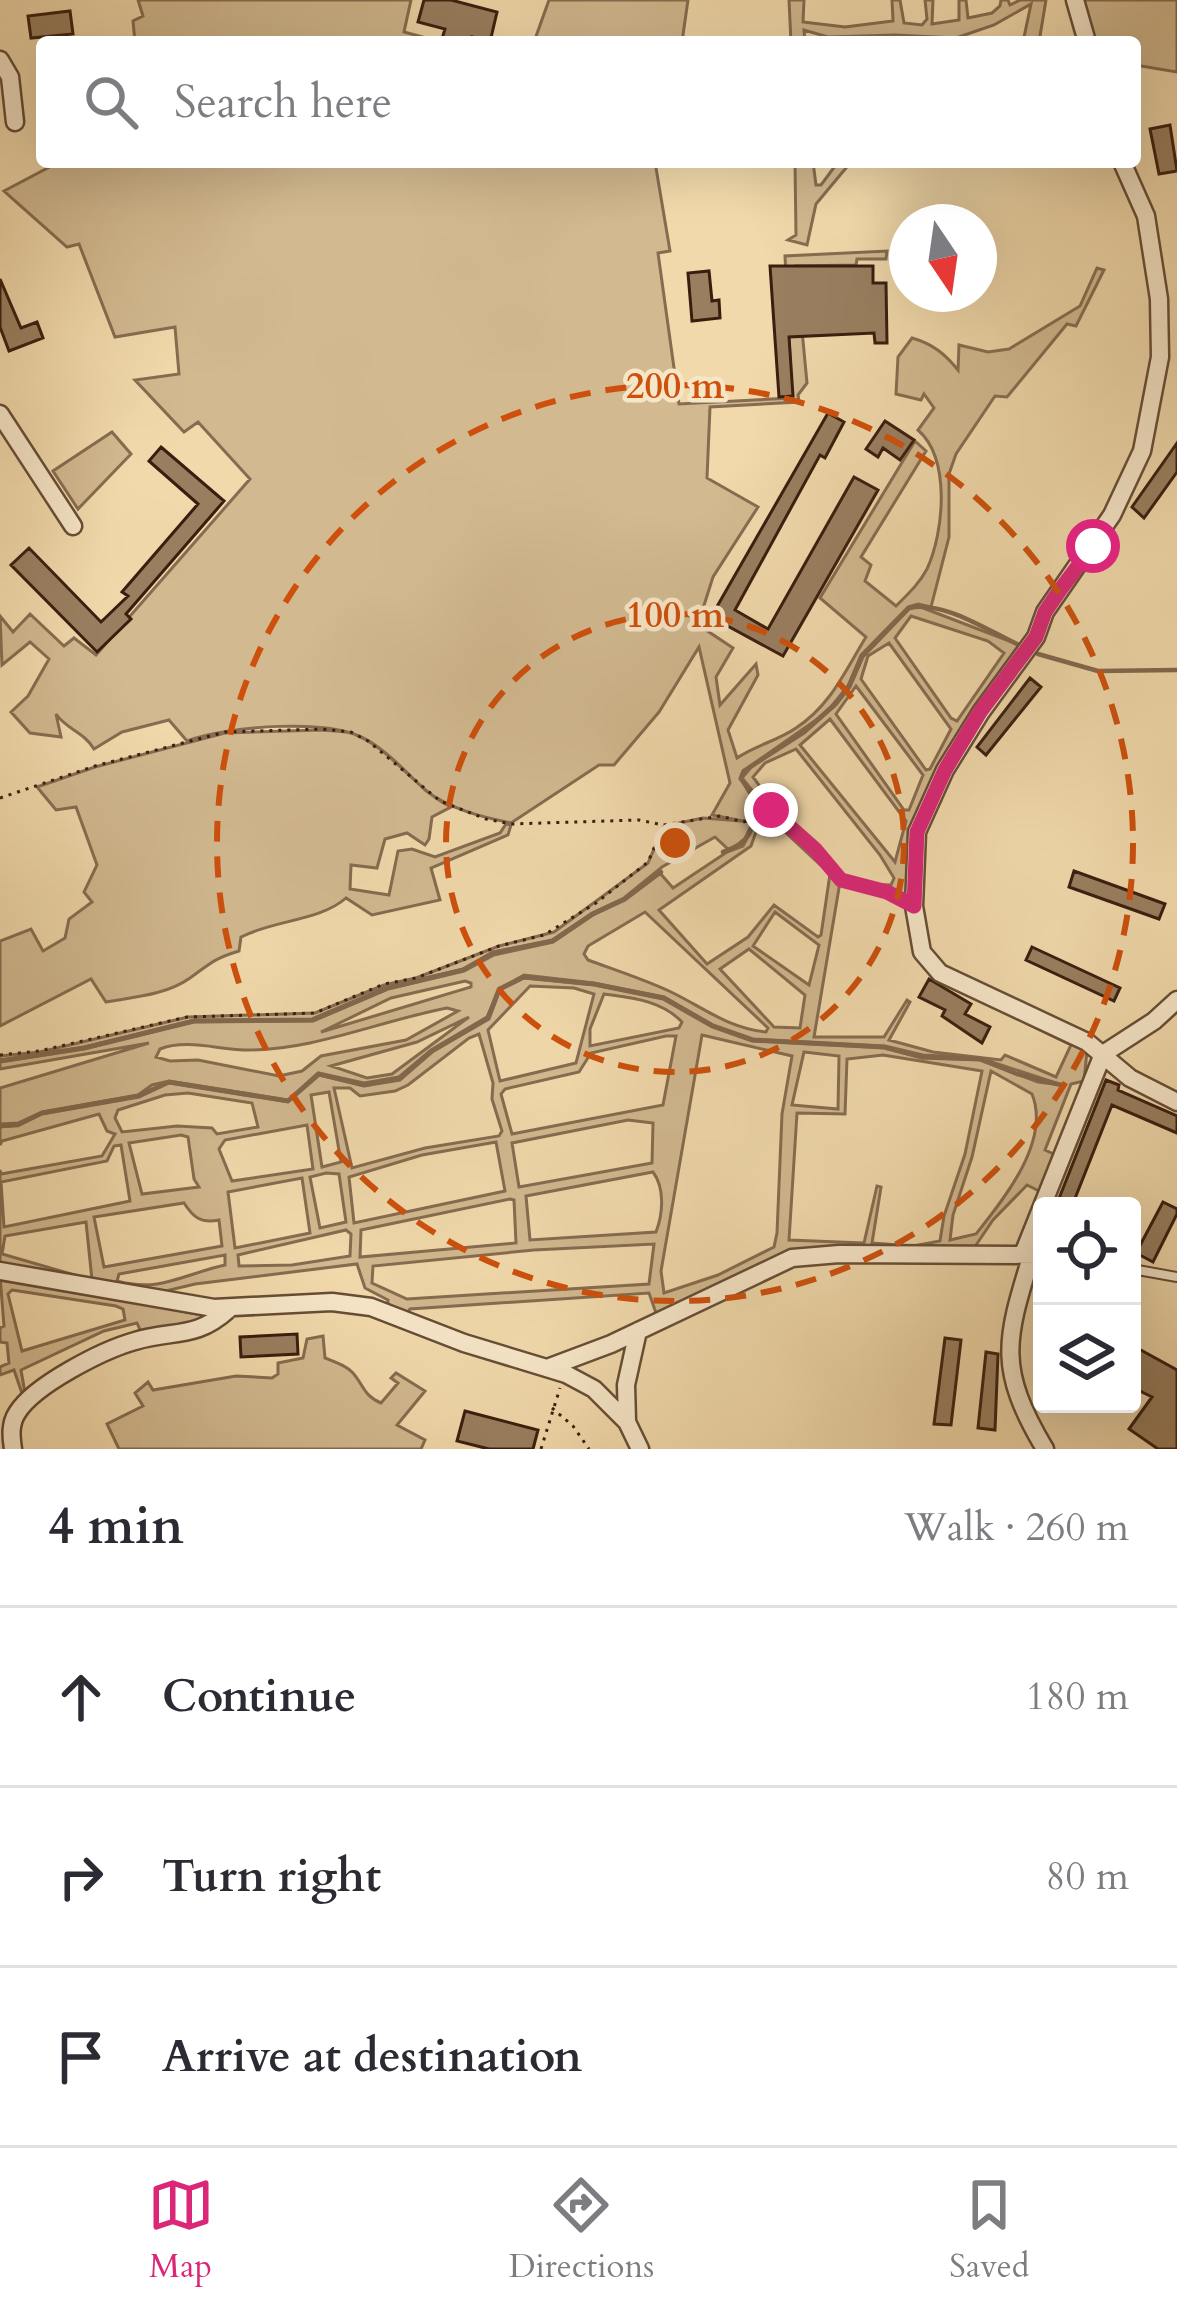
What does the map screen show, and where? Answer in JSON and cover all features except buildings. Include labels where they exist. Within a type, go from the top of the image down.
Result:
[{"type":"street","points":[[1075,0],[1085,36]]},
{"type":"street","points":[[0,60],[10,77],[15,122]]},
{"type":"street","points":[[1125,168],[1146,216],[1159,298],[1160,357],[1142,451],[1112,515],[945,770],[917,832],[914,906],[922,952],[940,973],[1087,1042],[1130,1078],[1177,1102]]},
{"type":"street","points":[[0,413],[73,526]]},
{"type":"street","points":[[1045,1449],[1013,1379],[1009,1350],[1013,1307],[1103,1054],[1154,1022],[1177,1000]]},
{"type":"street","points":[[547,1368],[792,1258],[1032,1254]]},
{"type":"street","points":[[0,1271],[229,1309],[352,1303],[566,1374],[605,1396],[627,1422],[640,1449]]},
{"type":"street","points":[[13,1449],[11,1429],[18,1410],[49,1385],[131,1342],[206,1328],[229,1309]]},
{"type":"street","points":[[627,1422],[626,1385],[638,1330]]},
{"type":"lane","points":[[1141,1271],[1177,1277]]},
{"type":"path","points":[[0,798],[95,766],[225,732],[351,732],[368,741],[427,793],[486,819],[511,824],[592,820],[663,825],[698,816],[743,822],[764,817],[771,810],[841,880],[887,892],[914,906]]},
{"type":"path","points":[[0,1055],[57,1047],[188,1016],[304,1015],[499,946],[544,935],[596,904],[648,862],[663,825]]},
{"type":"path","points":[[541,1449],[566,1374]]},
{"type":"path","points":[[552,1408],[574,1426],[589,1449]]},
{"type":"shaded area","points":[[138,0],[411,0],[404,32],[419,36],[134,36],[133,21],[143,16]]},
{"type":"shaded area","points":[[549,0],[688,0],[683,36],[536,36]]},
{"type":"shaded area","points":[[789,0],[804,0],[803,22],[845,27],[893,21],[892,0],[900,0],[904,23],[922,25],[927,19],[925,0],[933,0],[932,24],[959,20],[959,0],[966,0],[968,18],[992,13],[1001,0],[1010,5],[1046,0],[1040,36],[1024,36],[1031,4],[962,36],[825,36],[804,30],[804,36],[791,36]]},
{"type":"shaded area","points":[[1082,0],[1177,0],[1177,72],[1141,66],[1141,36],[1091,36]]},
{"type":"shaded area","points":[[48,168],[656,168],[670,251],[658,253],[679,404],[792,398],[785,256],[887,251],[886,259],[857,259],[856,265],[796,266],[807,383],[798,395],[799,402],[710,407],[707,478],[758,507],[713,577],[699,621],[733,648],[716,677],[720,705],[756,664],[758,675],[728,730],[737,758],[789,732],[819,709],[866,637],[820,598],[915,441],[926,451],[861,557],[871,565],[865,581],[896,606],[927,569],[940,516],[940,477],[929,443],[918,430],[934,408],[924,394],[921,400],[896,394],[898,357],[912,338],[938,350],[958,370],[959,345],[988,352],[1009,349],[1080,306],[1097,268],[1104,270],[1076,326],[1067,324],[1007,397],[995,396],[956,454],[949,474],[949,537],[931,607],[908,607],[861,655],[848,686],[826,713],[743,771],[740,779],[754,796],[753,818],[743,821],[712,815],[730,783],[699,647],[659,712],[614,765],[599,765],[511,823],[444,802],[377,746],[352,733],[280,726],[187,741],[169,720],[122,732],[94,749],[56,714],[61,737],[30,733],[11,712],[28,696],[49,659],[30,642],[2,665],[0,616],[13,632],[30,614],[64,646],[74,638],[96,655],[250,479],[198,422],[184,432],[135,380],[179,374],[175,327],[115,337],[79,244],[67,247],[4,191]]},
{"type":"shaded area","points":[[795,168],[814,168],[816,185],[821,185],[834,168],[846,168],[816,204],[807,245],[788,240],[796,235]]},
{"type":"shaded area","points":[[112,432],[131,454],[78,509],[53,471]]},
{"type":"shaded area","points":[[918,606],[1025,647],[922,807],[911,902],[842,880],[816,848],[771,809],[756,817],[756,795],[742,778],[836,705],[863,657],[909,609]],"holes":[[[911,616],[988,641],[1004,653],[957,721],[895,638]],[[889,643],[951,729],[930,769],[926,770],[861,679],[868,656]],[[856,686],[923,775],[909,810],[904,810],[836,714]],[[830,719],[906,821],[895,862],[800,745]],[[796,749],[880,855],[894,878],[891,885],[862,884],[844,876],[778,809],[771,787],[761,788],[753,777],[765,763]]]},
{"type":"shaded area","points":[[322,730],[365,739],[451,807],[432,817],[425,845],[407,833],[385,839],[377,868],[351,865],[350,889],[389,895],[398,851],[412,849],[435,857],[500,833],[506,824],[511,825],[508,835],[431,868],[440,900],[372,915],[346,898],[323,911],[241,937],[239,951],[171,988],[106,1002],[91,979],[0,1026],[0,941],[31,929],[43,951],[65,938],[69,919],[92,902],[84,892],[97,865],[76,807],[56,810],[37,787],[225,733]]},
{"type":"shaded area","points":[[770,813],[815,851],[840,882],[814,1037],[884,1037],[907,1000],[889,1040],[933,1052],[1001,1060],[1005,1055],[1056,1077],[1071,1045],[1028,1024],[1087,1051],[1084,1081],[1071,1084],[1045,1150],[1058,1156],[1041,1192],[1027,1185],[974,1248],[786,1252],[656,1313],[649,1293],[410,1309],[406,1315],[387,1309],[388,1300],[365,1288],[357,1264],[195,1284],[149,1295],[0,1264],[0,1170],[1,1174],[102,1156],[115,1134],[107,1131],[99,1114],[0,1145],[0,1127],[18,1125],[42,1114],[139,1097],[169,1083],[288,1102],[319,1075],[364,1086],[400,1080],[432,1052],[489,1019],[500,990],[524,978],[663,999],[712,1027],[752,1041],[884,1048],[922,1058],[980,1060],[1038,1082],[1062,1085],[980,1058],[923,1055],[885,1046],[753,1039],[713,1025],[664,997],[594,983],[524,975],[499,989],[487,1017],[431,1050],[399,1077],[364,1083],[318,1073],[288,1100],[169,1081],[138,1095],[42,1112],[18,1123],[0,1124],[0,1088],[149,1043],[0,1069],[0,1062],[84,1049],[194,1022],[313,1021],[388,989],[464,971],[494,955],[553,942],[625,900],[660,873],[673,888],[743,846],[755,823]],"holes":[[[770,818],[830,874],[821,935],[774,905],[748,937],[707,964],[659,910],[751,846],[758,826]],[[645,912],[768,1028],[766,1032],[739,1026],[659,987],[588,960],[584,954],[588,946]],[[775,912],[819,945],[809,985],[753,946]],[[749,949],[805,995],[800,1028],[774,1027],[720,969]],[[465,981],[471,987],[321,1032],[391,998]],[[530,986],[594,994],[576,1063],[500,1081],[488,1030]],[[604,994],[655,1005],[682,1022],[679,1028],[590,1046],[590,1029]],[[447,1008],[458,1011],[406,1040],[321,1056],[302,1071],[279,1076],[156,1057],[160,1049],[180,1045],[270,1049]],[[469,1017],[392,1074],[367,1078],[331,1066],[417,1042]],[[479,1034],[502,1131],[499,1136],[425,1148],[352,1168],[334,1088],[350,1088],[360,1096],[408,1085]],[[702,1035],[792,1056],[782,1114],[774,1247],[718,1275],[664,1293],[661,1271]],[[676,1036],[663,1105],[512,1134],[501,1094],[505,1089],[579,1072],[591,1053]],[[804,1052],[839,1056],[838,1109],[792,1105]],[[883,1055],[982,1071],[940,1241],[913,1246],[872,1243],[881,1187],[877,1186],[864,1243],[789,1240],[797,1113],[845,1114],[847,1059]],[[991,1071],[1032,1094],[1035,1131],[1022,1169],[976,1234],[950,1240]],[[329,1092],[341,1162],[322,1167],[311,1095]],[[188,1093],[252,1103],[258,1127],[217,1134],[212,1128],[177,1126],[122,1132],[115,1118],[118,1110]],[[628,1120],[653,1123],[652,1163],[519,1187],[512,1143]],[[307,1125],[313,1169],[232,1181],[219,1149],[225,1140]],[[188,1137],[199,1187],[142,1194],[129,1143]],[[496,1142],[505,1191],[354,1223],[349,1177],[422,1155]],[[121,1145],[130,1201],[4,1227],[1,1182],[107,1161],[114,1146]],[[653,1172],[661,1209],[656,1232],[530,1240],[526,1196]],[[339,1174],[346,1222],[320,1228],[310,1177]],[[302,1178],[310,1233],[235,1248],[228,1192]],[[514,1200],[516,1243],[360,1257],[361,1230]],[[184,1203],[198,1218],[219,1220],[222,1246],[104,1267],[94,1217]],[[86,1222],[92,1280],[2,1254],[5,1236]],[[346,1230],[351,1234],[350,1256],[292,1265],[239,1266],[238,1255]],[[654,1244],[649,1284],[407,1299],[372,1283],[373,1266]],[[225,1255],[225,1265],[146,1285],[117,1281],[119,1274]]]},
{"type":"shaded area","points":[[703,818],[753,822],[742,845],[728,849],[715,837],[552,940],[493,952],[463,969],[387,987],[312,1019],[194,1020],[84,1047],[0,1060],[0,1056],[40,1052],[188,1017],[315,1013],[499,946],[554,932],[648,863],[664,826]]},
{"type":"shaded area","points":[[0,1276],[212,1317],[141,1334],[24,1399],[14,1370],[0,1375],[0,1367],[9,1363],[7,1343],[0,1342],[4,1326]],"holes":[[[12,1290],[116,1306],[123,1309],[125,1320],[22,1351],[8,1294]],[[137,1323],[141,1332],[25,1393],[21,1370],[104,1331]]]},
{"type":"shaded area","points":[[323,1336],[325,1358],[350,1370],[375,1400],[381,1403],[398,1383],[391,1378],[396,1373],[425,1391],[397,1425],[425,1440],[421,1449],[119,1449],[107,1424],[143,1406],[135,1393],[148,1382],[153,1390],[236,1376],[272,1378],[278,1374],[278,1363],[303,1358],[307,1339]]},
{"type":"waterway","points":[[723,852],[745,840],[754,822],[757,804],[741,778],[744,771],[804,732],[835,704],[862,656],[909,608],[950,612],[1017,644]]},
{"type":"waterway","points":[[1038,654],[1098,671],[1177,670]]},
{"type":"waterway","points":[[0,1061],[84,1048],[194,1021],[313,1020],[388,988],[463,970],[493,953],[553,941],[661,872]]},
{"type":"waterway","points":[[0,1126],[18,1125],[42,1113],[138,1096],[169,1082],[288,1101],[319,1074],[364,1085],[400,1078],[432,1051],[488,1018],[499,989],[524,977],[664,998],[713,1026],[752,1040],[884,1047],[922,1057],[980,1059],[1061,1085]]},
{"type":"route","points":[[771,810],[841,880],[887,892],[914,906],[917,832],[945,770],[980,712],[1036,637],[1045,612],[1093,546]]}]
